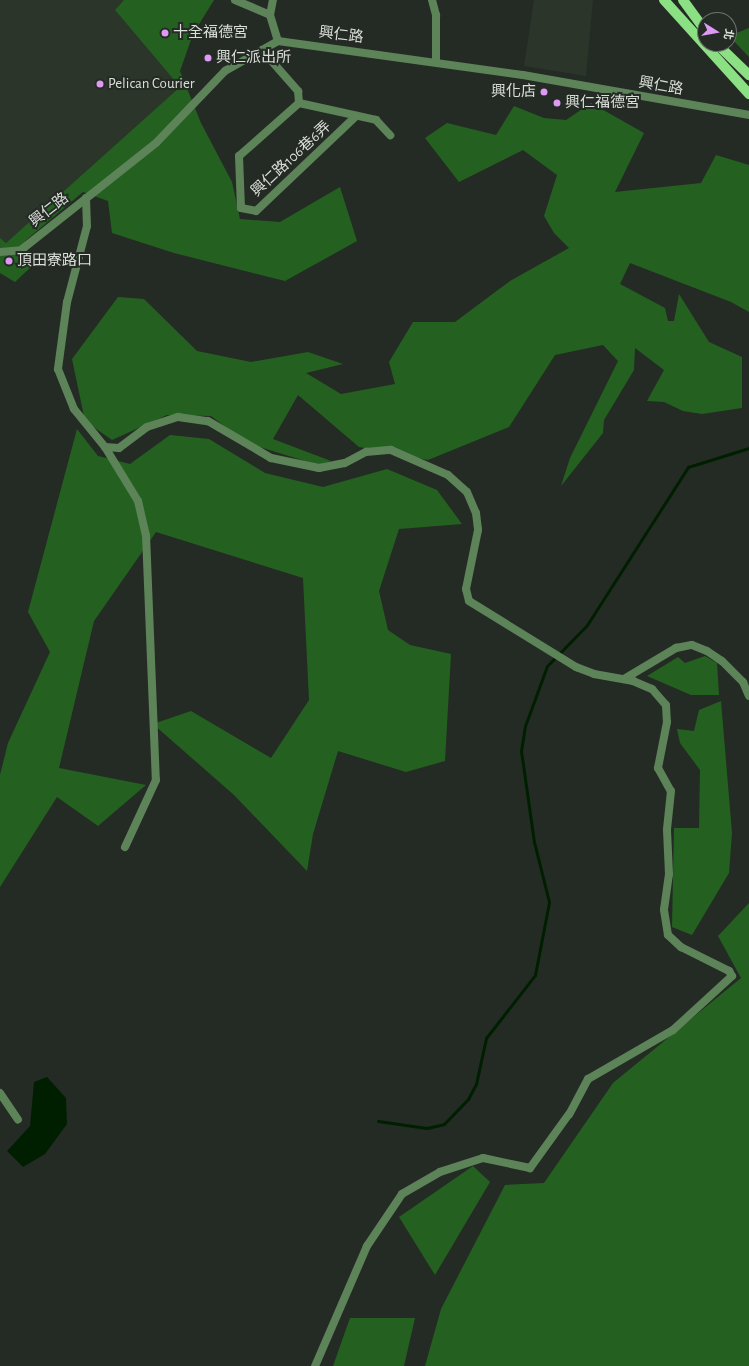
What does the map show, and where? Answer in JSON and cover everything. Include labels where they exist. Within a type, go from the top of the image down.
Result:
[{"type":"main road","points":[[664,0],[749,94]]},
{"type":"main road","points":[[683,0],[697,19]]},
{"type":"main road","points":[[725,52],[749,75]]},
{"type":"street","points":[[235,0],[270,15]]},
{"type":"street","points":[[273,0],[270,15],[278,41]]},
{"type":"street","points":[[432,0],[436,15],[436,62]]},
{"type":"street","name":"興仁路","points":[[0,252],[21,250],[156,143],[225,71],[278,41],[436,62],[749,115]]},
{"type":"street","points":[[262,50],[298,91],[299,103],[376,120],[390,135]]},
{"type":"street","name":"興仁路106巷6弄","points":[[299,103],[239,156],[241,208],[256,210],[356,116]]},
{"type":"street","points":[[86,198],[87,226],[67,302],[58,369],[74,408],[105,447],[138,501],[146,535],[156,780],[125,847]]},
{"type":"street","points":[[105,447],[118,448],[147,427],[178,417],[208,422],[270,458],[319,468],[345,463],[366,452],[391,450],[448,475],[466,492],[476,513],[478,530],[466,589],[469,601],[576,668],[594,674],[624,679],[652,689],[666,704],[668,722],[658,768],[671,791],[667,830],[669,874],[664,910],[668,935],[682,947],[729,971],[732,976],[673,1030],[588,1079],[569,1114],[530,1168],[483,1158],[440,1172],[402,1194],[368,1246],[315,1366]]},
{"type":"street","points":[[624,679],[676,648],[692,645],[707,651],[722,661],[742,682],[749,696]]},
{"type":"street","points":[[0,1093],[18,1120]]},
{"type":"shaded area","points":[[0,0],[124,0],[115,10],[180,87],[6,243],[0,238]]},
{"type":"shaded area","points":[[534,0],[593,0],[586,76],[524,66]]},
{"type":"shaded area","points":[[47,1077],[66,1098],[67,1124],[45,1154],[23,1167],[7,1151],[30,1126],[34,1082]]},
{"type":"green space","points":[[124,0],[214,0],[193,34],[180,71],[201,123],[232,182],[240,219],[280,222],[340,187],[357,241],[285,281],[174,253],[112,233],[108,201],[83,192],[25,241],[31,267],[15,282],[0,273],[0,238],[6,243],[180,87],[115,10]]},
{"type":"green space","points":[[749,28],[749,57],[737,44],[737,33]]},
{"type":"green space","points":[[591,103],[644,133],[615,192],[701,183],[716,155],[749,165],[749,312],[731,302],[630,263],[620,284],[665,308],[668,321],[674,321],[679,294],[709,342],[742,357],[742,408],[702,414],[683,411],[664,402],[647,401],[664,370],[635,348],[634,370],[604,420],[603,433],[561,486],[570,458],[618,361],[603,345],[555,355],[509,427],[428,460],[359,447],[298,395],[273,439],[331,461],[318,465],[247,443],[211,416],[167,415],[112,440],[85,421],[72,359],[118,297],[144,299],[197,351],[251,362],[308,352],[343,364],[306,373],[341,394],[395,384],[389,362],[413,322],[455,322],[510,281],[569,248],[554,233],[544,216],[557,175],[523,150],[459,182],[425,138],[447,123],[496,135],[514,106],[544,118],[566,120]]},
{"type":"green space","points":[[77,429],[98,456],[130,464],[170,435],[209,439],[265,473],[323,487],[387,469],[437,490],[462,524],[399,529],[379,591],[388,630],[410,645],[451,654],[445,761],[406,772],[338,751],[313,834],[307,871],[234,795],[153,724],[191,711],[271,758],[309,700],[303,578],[156,532],[94,621],[59,768],[146,785],[98,826],[57,797],[0,887],[0,775],[8,743],[50,652],[28,612]]},
{"type":"green space","points":[[705,656],[717,663],[719,695],[691,695],[647,676],[678,657],[685,663]]},
{"type":"green space","points":[[721,701],[732,833],[729,873],[692,935],[672,927],[674,828],[699,828],[700,770],[680,743],[677,729],[694,731],[699,710]]},
{"type":"green space","points":[[749,903],[749,1366],[425,1366],[441,1309],[505,1185],[544,1183],[613,1083],[741,978],[718,936]]},
{"type":"green space","points":[[473,1166],[490,1182],[435,1275],[399,1217]]},
{"type":"green space","points":[[350,1318],[415,1318],[404,1366],[333,1366]]},
{"type":"waterway","points":[[378,1121],[427,1128],[444,1124],[468,1099],[476,1084],[486,1038],[535,975],[549,902],[534,842],[521,751],[525,726],[547,666],[587,625],[688,467],[749,448]]},
{"type":"place","name":"十全福德宮","points":[[165,33]]},
{"type":"place","name":"興仁派出所","points":[[208,58]]},
{"type":"place","name":"Pelican Courier","points":[[100,84]]},
{"type":"place","name":"興化店","points":[[544,92]]},
{"type":"place","name":"興仁福德宮","points":[[557,103]]},
{"type":"place","name":"頂田寮路口","points":[[9,261]]}]
